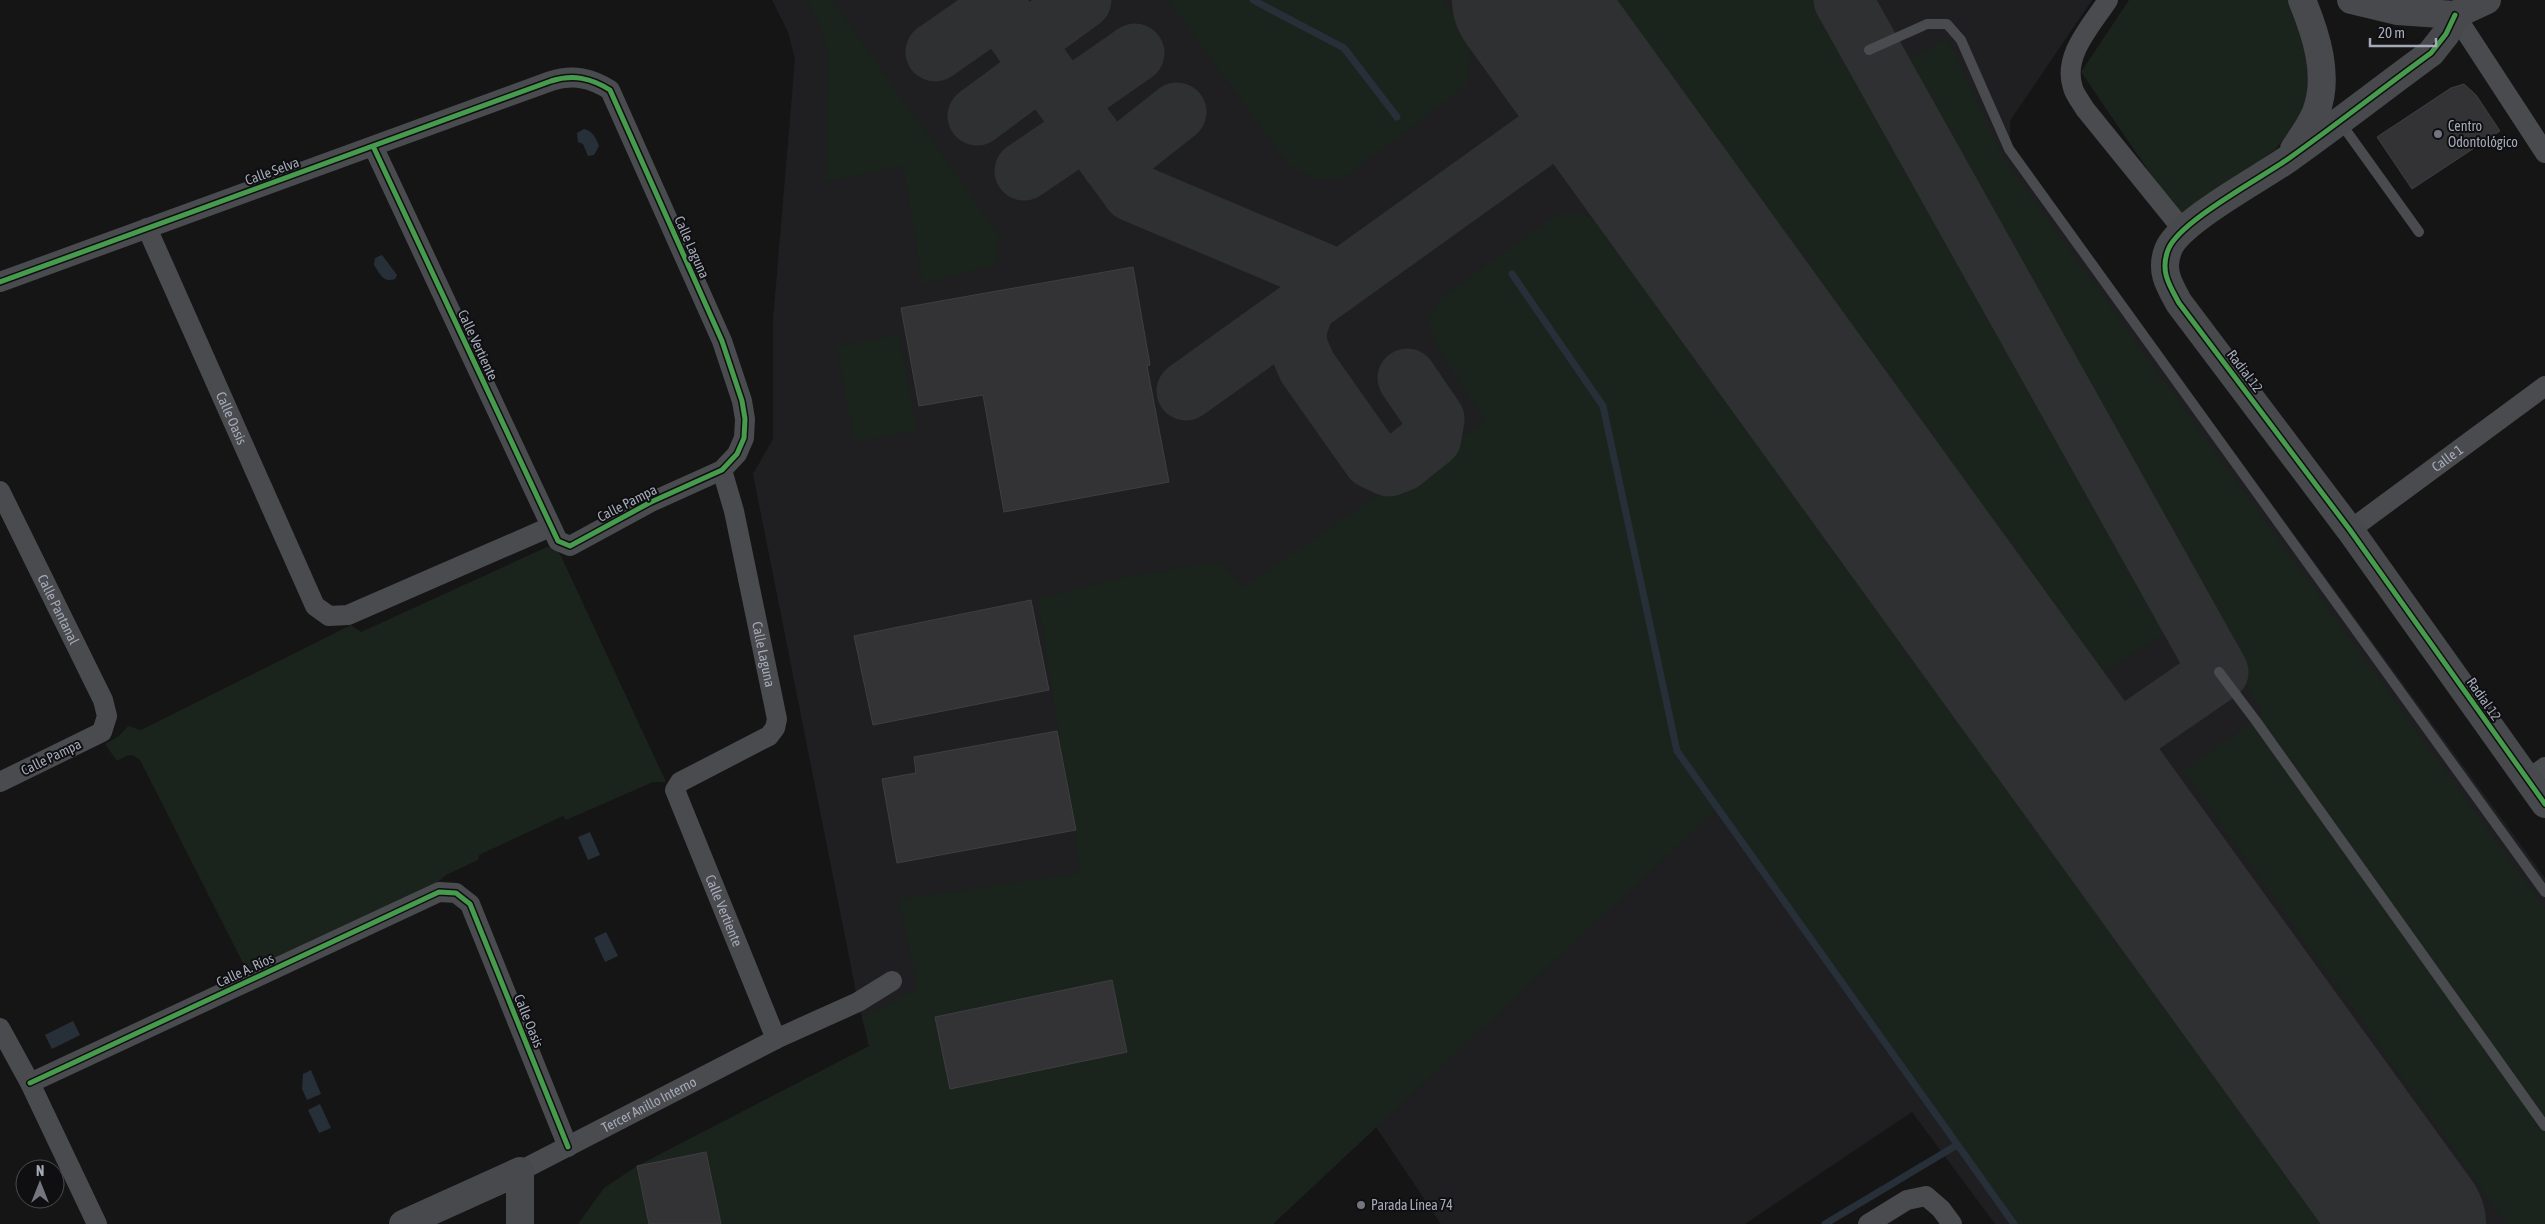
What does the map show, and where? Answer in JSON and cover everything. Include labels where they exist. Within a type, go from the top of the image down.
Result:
[{"type":"street","points":[[2108,0],[2074,52],[2070,74],[2073,90],[2085,109],[2183,230]]},
{"type":"street","points":[[2288,159],[2316,112],[2320,94],[2321,58],[2311,22],[2302,0]]},
{"type":"street","points":[[2351,0],[2397,10],[2455,15],[2487,0]]},
{"type":"street","points":[[2455,15],[2545,153]]},
{"type":"street","name":"Radial 12","points":[[2455,15],[2446,34],[2431,53],[2288,159],[2183,230],[2168,249],[2164,276],[2179,303],[2536,773],[2545,804]]},
{"type":"street","name":"Calle Laguna","points":[[552,81],[564,77],[580,77],[595,81],[610,90],[722,341],[745,419],[744,438],[737,454],[722,470],[734,511],[777,719],[775,728],[762,740],[680,782]]},
{"type":"street","name":"Calle Selva","points":[[0,282],[552,81]]},
{"type":"street","name":"Calle Vertiente","points":[[373,146],[550,527],[558,541],[570,546]]},
{"type":"street","name":"Calle Oasis","points":[[147,228],[315,606],[329,616],[348,615],[550,527]]},
{"type":"street","name":"Calle 1","points":[[2350,530],[2545,386]]},
{"type":"street","name":"Calle Pampa","points":[[570,546],[651,502],[722,470]]},
{"type":"street","name":"Calle Pantanal","points":[[0,490],[103,700],[107,716],[102,732]]},
{"type":"street","name":"Calle Pampa","points":[[0,782],[102,732]]},
{"type":"street","name":"Calle Vertiente","points":[[680,782],[675,790],[678,801],[776,1039]]},
{"type":"street","name":"Calle A. Ríos","points":[[30,1083],[439,892],[456,893],[470,904]]},
{"type":"street","name":"Calle Oasis","points":[[470,904],[568,1147]]},
{"type":"street","name":"Tercer Anillo Interno","points":[[403,1224],[520,1171],[776,1039],[858,1002],[892,981]]},
{"type":"street","points":[[0,1028],[30,1083],[97,1224]]},
{"type":"street","points":[[520,1171],[520,1224]]},
{"type":"street","points":[[1868,1224],[1907,1200],[1926,1196],[1942,1209],[1952,1224]]},
{"type":"lane","points":[[1869,50],[1927,24],[1947,24],[1961,40],[2009,149],[2545,892]]},
{"type":"lane","points":[[2340,121],[2419,232]]},
{"type":"lane","points":[[2219,672],[2545,1126]]},
{"type":"shaded area","points":[[772,0],[2092,0],[2010,121],[2010,145],[2545,878],[2545,1224],[1995,1224],[1912,1112],[1745,1224],[1441,1224],[1376,1127],[1273,1224],[869,1046],[858,1002],[753,474],[773,439],[773,320],[795,59],[788,32]]},
{"type":"shaded area","points":[[807,0],[832,0],[999,234],[996,265],[923,284],[903,166],[826,182],[827,50],[819,23]]},
{"type":"shaded area","points":[[1167,0],[1443,0],[1464,30],[1468,40],[1471,60],[1466,86],[1344,178],[1317,180],[1290,166]]},
{"type":"shaded area","points":[[1602,0],[1821,0],[2171,630],[2102,673]]},
{"type":"shaded area","points":[[2129,0],[2290,0],[2309,55],[2307,97],[2297,122],[2275,150],[2180,217],[2081,72]]},
{"type":"shaded area","points":[[1947,37],[2004,159],[2545,909],[2545,1224],[2507,1224],[2182,770],[2263,715],[1900,65]]},
{"type":"shaded area","points":[[584,129],[592,133],[599,146],[594,155],[588,156],[583,144],[578,142],[577,133]]},
{"type":"shaded area","points":[[1558,214],[1584,214],[1613,233],[2329,1224],[2014,1224],[1716,810],[1273,1224],[578,1224],[604,1188],[637,1166],[869,1046],[863,1017],[918,988],[898,899],[1080,873],[1038,599],[1118,578],[1221,561],[1243,587],[1485,421],[1437,347],[1427,320],[1443,296]]},
{"type":"shaded area","points":[[382,255],[397,275],[395,279],[385,279],[374,265],[375,258]]},
{"type":"shaded area","points":[[899,335],[917,431],[854,442],[836,346]]},
{"type":"shaded area","points":[[547,547],[556,549],[561,556],[666,782],[653,782],[566,820],[563,816],[479,855],[478,860],[446,875],[438,882],[250,977],[140,760],[129,755],[117,761],[105,744],[119,736],[128,726],[141,730],[351,625],[361,632]]},
{"type":"shaded area","points":[[590,832],[600,855],[588,860],[578,837]]},
{"type":"shaded area","points":[[606,932],[618,956],[605,962],[594,938]]},
{"type":"shaded area","points":[[73,1021],[80,1035],[52,1049],[45,1035]]},
{"type":"shaded area","points":[[311,1070],[321,1094],[307,1100],[302,1089],[303,1074]]},
{"type":"shaded area","points":[[320,1104],[331,1128],[319,1133],[308,1110]]},
{"type":"building","name":"Centro Odontológico","points":[[2464,84],[2476,95],[2500,131],[2412,189],[2377,137],[2451,88]]},
{"type":"building","points":[[1133,267],[1150,365],[1147,366],[1169,482],[1004,512],[983,395],[919,406],[901,308]]},
{"type":"building","points":[[1031,600],[1049,690],[873,725],[854,636]]},
{"type":"building","points":[[1057,731],[1076,830],[897,863],[882,779],[916,773],[914,757]]},
{"type":"building","points":[[1112,980],[1127,1052],[950,1089],[935,1017]]},
{"type":"building","points":[[706,1152],[721,1224],[649,1224],[637,1166]]},
{"type":"waterway","points":[[1253,0],[1344,48],[1397,117]]},
{"type":"waterway","points":[[1512,274],[1603,406],[1677,751],[2014,1224]]},
{"type":"waterway","points":[[1825,1224],[1957,1145]]},
{"type":"taxiway","points":[[992,0],[1132,192],[1340,280]]},
{"type":"taxiway","points":[[1023,43],[1082,0]]},
{"type":"taxiway","points":[[1843,0],[2219,672],[2081,767]]},
{"type":"taxiway","points":[[935,52],[998,8]]},
{"type":"taxiway","points":[[1066,101],[1135,53]]},
{"type":"taxiway","points":[[977,116],[1042,68]]},
{"type":"taxiway","points":[[1186,391],[1596,97]]},
{"type":"taxiway","points":[[1111,164],[1177,112]]},
{"type":"taxiway","points":[[1024,171],[1086,129]]},
{"type":"taxiway","points":[[1306,304],[1297,330],[1298,346],[1307,367],[1372,459],[1389,467],[1402,462],[1432,438],[1435,419],[1407,378]]},
{"type":"runway","points":[[1526,0],[2412,1224]]},
{"type":"cycle path","points":[[2455,15],[2446,34],[2431,53],[2288,159],[2222,201],[2187,227],[2175,239],[2168,250],[2165,271],[2169,284],[2179,303],[2350,530],[2545,804]]},
{"type":"cycle path","points":[[0,282],[551,81],[582,78],[610,90],[722,341],[742,401],[745,419],[744,438],[737,454],[722,470],[651,502],[570,546],[558,541],[373,146]]},
{"type":"cycle path","points":[[30,1083],[439,892],[456,893],[470,904],[568,1147]]},
{"type":"place","name":"Centro Odontológico","points":[[2438,134]]},
{"type":"place","name":"Parada Línea 74","points":[[1361,1205]]}]
